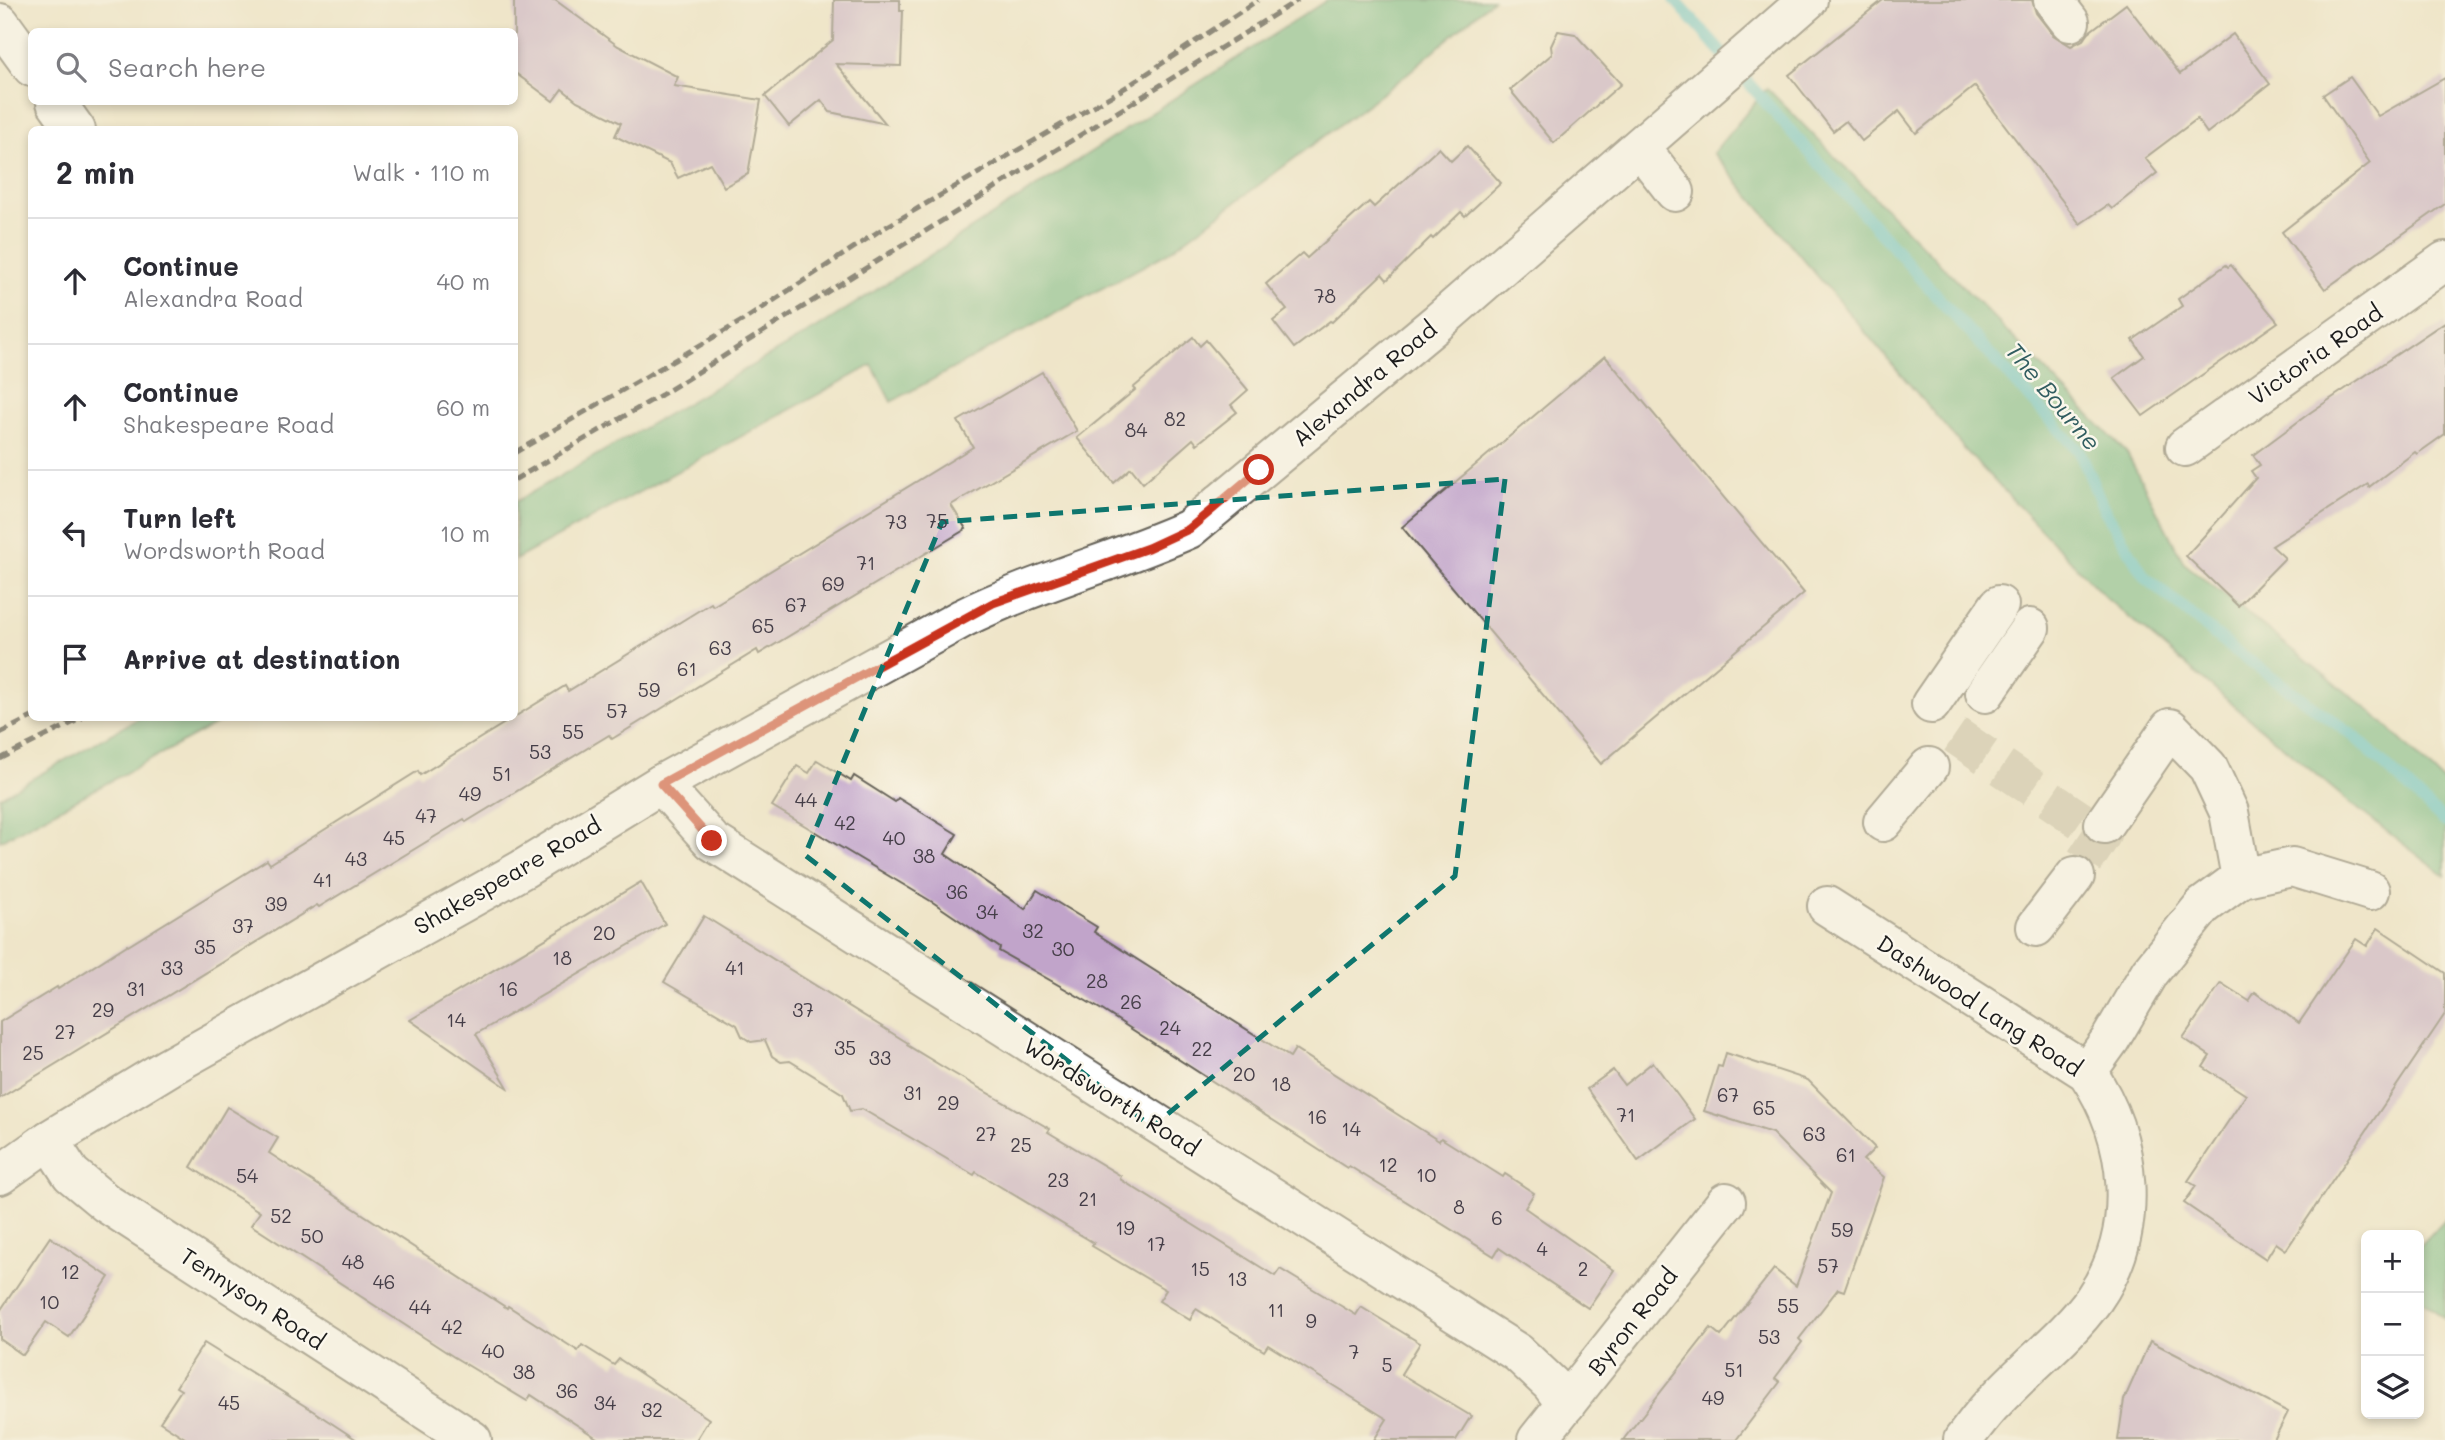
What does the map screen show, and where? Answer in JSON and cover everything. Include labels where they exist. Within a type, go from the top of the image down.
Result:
[{"type":"street","name":"Alexandra Road","points":[[1024,593],[1148,548],[1189,529],[1437,323],[1808,0]]},
{"type":"street","points":[[0,23],[28,62]]},
{"type":"street","points":[[58,105],[73,126]]},
{"type":"street","points":[[1640,147],[1675,192]]},
{"type":"street","name":"Victoria Road","points":[[2185,446],[2445,261]]},
{"type":"street","name":"Shakespeare Road","points":[[0,1175],[49,1140],[169,1067],[523,869],[661,784],[963,618],[993,603],[1024,593]]},
{"type":"street","points":[[1931,704],[1999,605]]},
{"type":"street","points":[[1985,693],[2030,628]]},
{"type":"street","points":[[2105,824],[2170,728],[2208,767],[2229,813],[2241,878]]},
{"type":"street","points":[[1884,822],[1929,767]]},
{"type":"street","name":"Wordsworth Road","points":[[661,784],[712,841],[1518,1353],[1551,1384],[1566,1404]]},
{"type":"street","points":[[2087,1072],[2150,972],[2203,906],[2241,878],[2292,867],[2370,891]]},
{"type":"street","points":[[2036,927],[2075,876]]},
{"type":"street","name":"Dashwood Lang Road","points":[[1827,906],[2087,1072],[2102,1095],[2119,1137],[2127,1178],[2122,1230],[2112,1264],[2094,1299],[2055,1342],[1996,1399],[1963,1440]]},
{"type":"street","name":"Tennyson Road","points":[[49,1140],[71,1174],[106,1203],[472,1440]]},
{"type":"street","name":"Byron Road","points":[[1537,1440],[1726,1202]]},
{"type":"highlighted area","points":[[1505,479],[1455,876],[1152,1127],[805,855],[942,522]]},
{"type":"green space","points":[[1327,0],[1493,0],[1401,79],[1166,254],[891,402],[872,365],[518,558],[518,500],[817,328]]},
{"type":"green space","points":[[1767,88],[2127,453],[2184,563],[2375,715],[2445,783],[2445,876],[2350,803],[2107,599],[1966,451],[1713,153]]},
{"type":"green space","points":[[134,721],[221,721],[0,841],[0,797]]},
{"type":"green space","points":[[2445,1219],[2445,1319],[2424,1302],[2424,1242]]},
{"type":"building","points":[[514,0],[555,0],[618,46],[678,77],[674,86],[761,100],[748,174],[724,187],[710,163],[678,178],[670,163],[615,136],[621,123],[577,101],[562,89],[553,101],[518,75],[518,28],[514,28]]},
{"type":"building","points":[[834,0],[900,0],[900,11],[903,11],[901,66],[836,64],[886,124],[830,112],[821,100],[789,126],[765,96],[833,40]]},
{"type":"building","points":[[1883,0],[2032,0],[2036,13],[2053,35],[2071,46],[2083,40],[2089,32],[2126,4],[2180,74],[2233,34],[2270,84],[2207,133],[2197,119],[2145,158],[2157,173],[2112,209],[2108,205],[2080,224],[1975,86],[1916,133],[1899,111],[1862,141],[1846,121],[1833,131],[1789,75]]},
{"type":"building","points":[[1558,31],[1575,34],[1621,84],[1554,143],[1510,90],[1552,54],[1551,46]]},
{"type":"building","points":[[2350,77],[2378,116],[2445,78],[2445,204],[2325,289],[2282,232],[2370,163],[2323,95]]},
{"type":"building","points":[[1467,146],[1501,183],[1465,216],[1461,212],[1433,239],[1431,237],[1387,280],[1382,274],[1332,322],[1294,348],[1273,321],[1287,310],[1266,284],[1302,253],[1307,258],[1369,202],[1374,207],[1439,148],[1451,161]]},
{"type":"building","points":[[2226,265],[2231,265],[2278,322],[2143,416],[2114,378],[2144,356],[2133,340],[2182,306],[2178,299]]},
{"type":"building","points":[[2445,322],[2445,434],[2417,454],[2415,452],[2369,487],[2368,484],[2272,546],[2285,558],[2238,606],[2186,556],[2256,478],[2251,471],[2260,465],[2253,455],[2311,412]]},
{"type":"building","points":[[1193,337],[1200,346],[1206,340],[1248,390],[1231,405],[1237,412],[1197,444],[1193,439],[1143,483],[1131,468],[1114,483],[1077,438]]},
{"type":"building","points":[[1605,356],[1804,593],[1601,764],[1402,527]]},
{"type":"building","points":[[1042,372],[1077,431],[951,505],[966,529],[759,654],[757,650],[612,739],[609,735],[466,822],[464,819],[319,907],[317,905],[0,1098],[0,1022],[267,860],[270,864],[418,771],[420,775],[508,721],[518,721],[518,715],[565,686],[568,691],[711,603],[713,606],[973,447],[958,421]]},
{"type":"building","points":[[817,760],[851,781],[854,776],[895,802],[898,798],[957,834],[945,854],[1025,909],[1037,890],[1097,927],[1094,932],[1290,1057],[1295,1049],[1439,1141],[1441,1138],[1503,1177],[1505,1174],[1534,1193],[1525,1208],[1614,1270],[1588,1308],[1499,1248],[1494,1256],[1349,1166],[1347,1168],[1102,1010],[999,951],[1000,948],[934,903],[772,806],[797,766],[809,773]]},
{"type":"building","points":[[641,882],[665,924],[476,1034],[509,1089],[410,1020]]},
{"type":"building","points":[[704,916],[908,1043],[907,1045],[1050,1129],[1048,1132],[1275,1276],[1280,1269],[1356,1315],[1361,1307],[1420,1343],[1401,1374],[1471,1416],[1456,1440],[1374,1440],[1387,1419],[1268,1345],[1264,1351],[1196,1309],[1190,1320],[1159,1301],[1166,1290],[1092,1246],[1094,1243],[976,1172],[974,1175],[862,1109],[850,1111],[843,1094],[790,1061],[781,1062],[772,1056],[765,1040],[751,1042],[742,1036],[737,1025],[664,982]]},
{"type":"building","points":[[2378,928],[2445,973],[2445,1014],[2286,1250],[2276,1243],[2266,1259],[2184,1203],[2196,1186],[2188,1181],[2246,1095],[2203,1067],[2210,1056],[2183,1038],[2221,983],[2249,1001],[2255,992],[2299,1023],[2356,939],[2367,946]]},
{"type":"building","points":[[1726,1053],[1808,1080],[1875,1148],[1863,1160],[1884,1177],[1844,1291],[1838,1289],[1799,1339],[1802,1342],[1775,1378],[1780,1382],[1736,1440],[1623,1440],[1711,1328],[1721,1336],[1774,1269],[1796,1286],[1831,1193],[1772,1133],[1704,1111],[1718,1066],[1722,1067]]},
{"type":"building","points":[[1653,1062],[1695,1119],[1638,1161],[1587,1089],[1613,1070],[1624,1085]]},
{"type":"building","points":[[227,1107],[278,1138],[269,1153],[507,1308],[508,1306],[578,1351],[582,1345],[614,1365],[619,1359],[709,1419],[696,1440],[600,1440],[531,1395],[527,1401],[454,1357],[251,1225],[260,1212],[191,1167]]},
{"type":"building","points":[[50,1237],[109,1277],[69,1337],[46,1322],[23,1355],[0,1339],[0,1311]]},
{"type":"building","points":[[2150,1341],[2288,1412],[2274,1440],[2118,1440],[2124,1400]]},
{"type":"building","points":[[204,1343],[357,1440],[188,1440],[160,1422],[181,1390],[176,1387]]},
{"type":"waterway","name":"The Bourne","points":[[1675,0],[1950,311],[2080,452],[2103,507],[2145,577],[2229,646],[2355,737],[2445,822]]},
{"type":"tunnel","points":[[1955,735],[2102,835],[2075,876]]},
{"type":"railway","points":[[518,451],[747,318],[879,231],[1128,86],[1258,0]]},
{"type":"railway","points":[[518,478],[661,395],[1298,0]]},
{"type":"railway","points":[[0,733],[28,719]]},
{"type":"railway","points":[[0,759],[76,721]]},
{"type":"route","points":[[712,841],[661,784],[993,603],[1148,548],[1189,529],[1259,470]]}]
